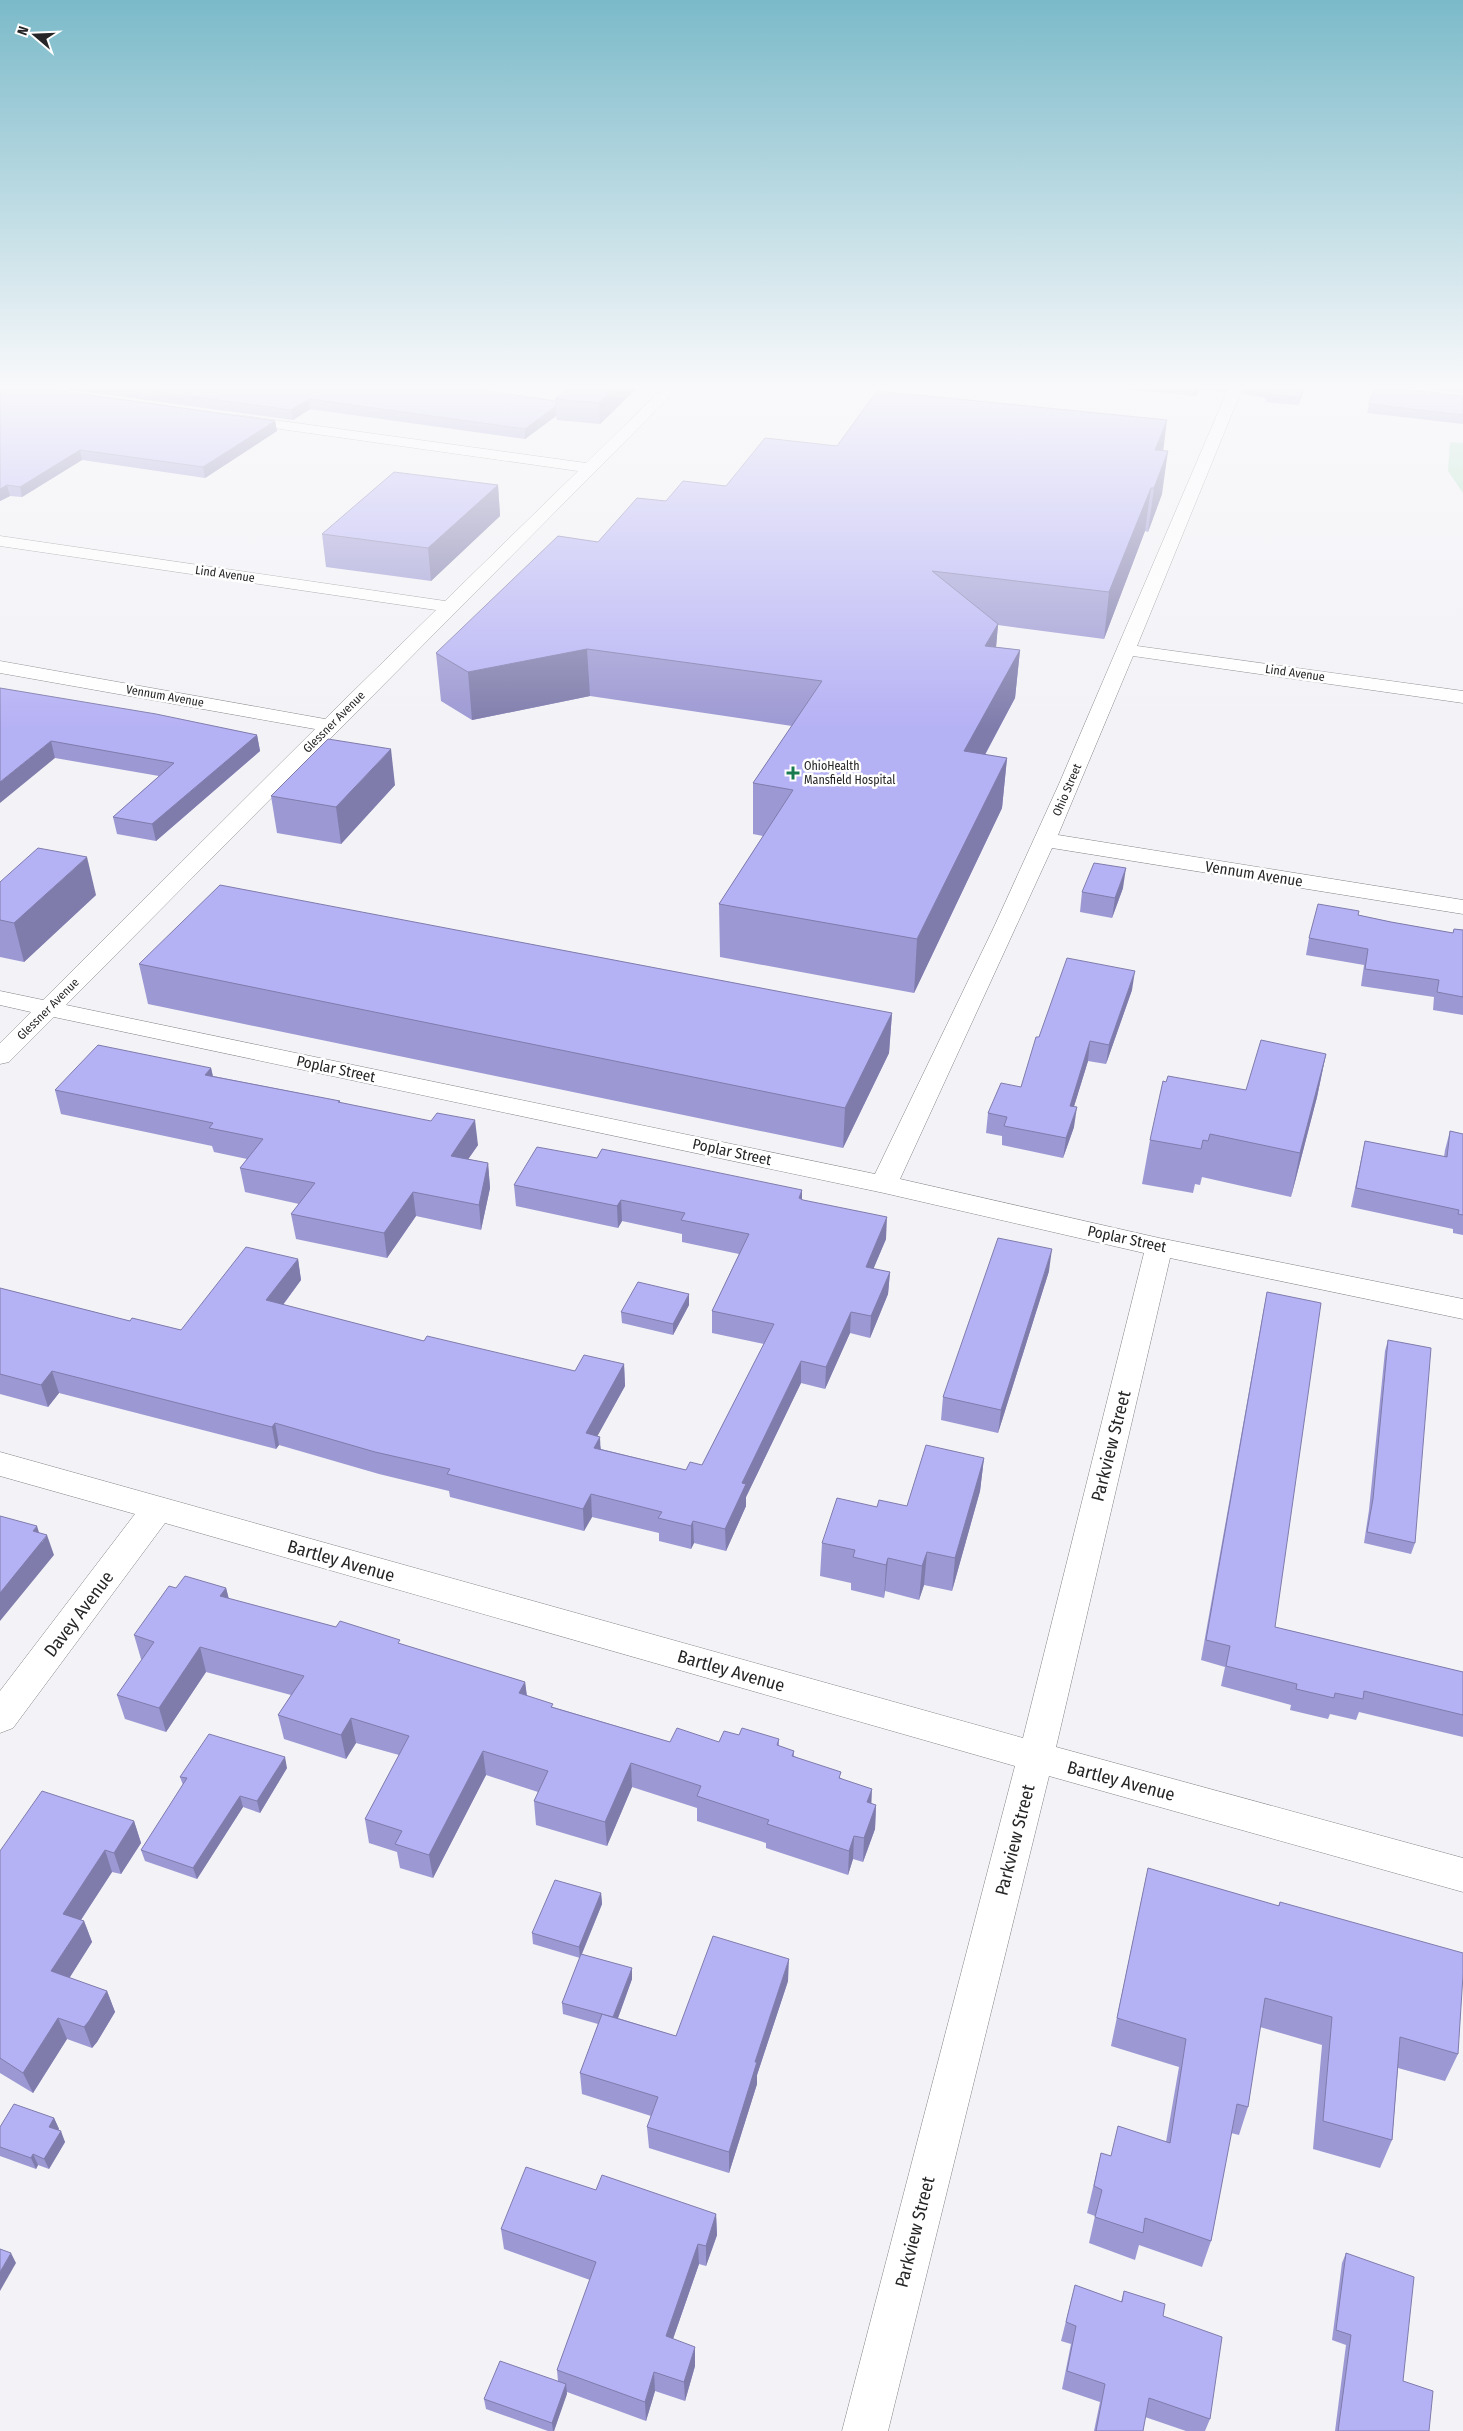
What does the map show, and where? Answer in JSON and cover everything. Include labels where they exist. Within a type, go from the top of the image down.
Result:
[{"type":"street","name":"Glessner Avenue","points":[[0,1057],[329,726],[555,502]]},
{"type":"street","name":"Ohio Street","points":[[884,1184],[1046,840],[1127,650],[1186,502]]},
{"type":"street","name":"Lind Avenue","points":[[0,541],[449,607]]},
{"type":"street","name":"Lind Avenue","points":[[1127,650],[1463,697]]},
{"type":"street","name":"Vennum Avenue","points":[[0,667],[329,726]]},
{"type":"street","name":"Vennum Avenue","points":[[1046,840],[1463,907]]},
{"type":"street","name":"Poplar Street","points":[[0,998],[884,1184],[1159,1246],[1463,1310]]},
{"type":"street","name":"Parkview Street","points":[[865,2431],[1036,1757],[1159,1246]]},
{"type":"street","name":"Bartley Avenue","points":[[0,1464],[157,1510],[1463,1876]]},
{"type":"street","name":"Davey Avenue","points":[[0,1718],[157,1510]]},
{"type":"building","points":[[359,502],[479,502],[428,548],[322,534]]},
{"type":"building","points":[[633,502],[1145,502],[1109,592],[932,571],[998,624],[985,646],[1020,650],[964,751],[1007,758],[917,939],[719,904],[793,790],[753,783],[822,681],[587,649],[468,672],[436,653],[558,536],[598,542]]},
{"type":"building","points":[[0,688],[156,714],[257,735],[152,824],[113,817],[174,763],[51,741],[0,782]]},
{"type":"building","points":[[328,739],[391,749],[336,807],[271,796]]},
{"type":"building","points":[[38,848],[87,857],[14,923],[0,920],[0,882]]},
{"type":"building","points":[[1094,863],[1126,868],[1115,898],[1082,892]]},
{"type":"building","points":[[220,885],[892,1013],[845,1108],[139,964]]},
{"type":"building","points":[[1318,904],[1359,911],[1358,915],[1391,922],[1453,933],[1454,929],[1463,930],[1463,997],[1437,992],[1439,980],[1365,969],[1368,949],[1309,938]]},
{"type":"building","points":[[1067,958],[1135,971],[1109,1045],[1090,1041],[1070,1106],[1077,1107],[1066,1138],[1004,1126],[1007,1117],[988,1113],[1001,1083],[1021,1087],[1036,1037],[1039,1037]]},
{"type":"building","points":[[1261,1040],[1326,1054],[1300,1153],[1210,1134],[1208,1141],[1203,1140],[1201,1149],[1150,1140],[1163,1081],[1166,1082],[1168,1076],[1246,1090]]},
{"type":"building","points":[[98,1045],[211,1068],[205,1075],[431,1121],[437,1113],[475,1120],[451,1156],[488,1163],[479,1205],[413,1192],[384,1233],[291,1214],[315,1183],[240,1168],[263,1139],[209,1128],[213,1123],[55,1090]]},
{"type":"building","points":[[1450,1131],[1463,1134],[1463,1215],[1458,1214],[1459,1210],[1356,1188],[1365,1141],[1447,1157]]},
{"type":"building","points":[[537,1147],[597,1158],[602,1149],[662,1161],[802,1190],[799,1198],[803,1200],[887,1217],[866,1267],[890,1272],[871,1316],[851,1312],[826,1367],[801,1361],[742,1483],[746,1484],[725,1529],[693,1521],[691,1526],[658,1518],[662,1512],[591,1494],[583,1509],[447,1474],[450,1469],[375,1452],[275,1423],[272,1427],[52,1371],[41,1385],[0,1374],[0,1288],[130,1321],[132,1318],[181,1330],[246,1247],[298,1259],[266,1300],[424,1341],[427,1336],[575,1371],[584,1355],[624,1364],[586,1433],[600,1437],[594,1448],[686,1470],[690,1462],[702,1465],[774,1324],[712,1311],[749,1234],[681,1220],[685,1213],[621,1200],[617,1206],[514,1185]]},
{"type":"building","points":[[998,1238],[1052,1249],[1001,1410],[943,1397]]},
{"type":"building","points":[[638,1282],[689,1294],[673,1324],[621,1312]]},
{"type":"building","points":[[1267,1292],[1321,1303],[1275,1627],[1463,1672],[1463,1715],[1364,1691],[1363,1699],[1335,1693],[1334,1698],[1296,1689],[1297,1684],[1226,1666],[1230,1646],[1206,1640]]},
{"type":"building","points":[[1388,1340],[1431,1348],[1415,1543],[1367,1532],[1373,1499]]},
{"type":"building","points":[[926,1445],[984,1458],[955,1558],[927,1552],[922,1566],[888,1558],[886,1565],[853,1557],[855,1550],[822,1543],[837,1498],[877,1507],[879,1500],[907,1506]]},
{"type":"building","points":[[0,1516],[37,1526],[33,1531],[47,1535],[0,1593]]},
{"type":"building","points":[[185,1576],[226,1588],[220,1596],[336,1627],[340,1621],[400,1640],[398,1643],[525,1682],[519,1693],[553,1704],[551,1707],[670,1742],[677,1728],[719,1742],[724,1731],[739,1735],[742,1728],[779,1739],[777,1745],[794,1751],[792,1756],[841,1772],[839,1778],[872,1789],[867,1802],[876,1805],[864,1838],[854,1836],[849,1851],[767,1824],[769,1820],[697,1796],[701,1786],[631,1763],[605,1822],[534,1801],[548,1771],[483,1751],[429,1855],[395,1844],[402,1831],[365,1819],[409,1736],[351,1718],[341,1735],[278,1715],[304,1676],[200,1647],[159,1708],[117,1695],[154,1642],[134,1635],[169,1586],[176,1588]]},
{"type":"building","points":[[209,1734],[285,1757],[257,1801],[240,1796],[193,1868],[141,1850],[187,1778],[180,1777]]},
{"type":"building","points":[[42,1791],[134,1821],[114,1853],[105,1850],[63,1914],[84,1921],[51,1971],[107,1991],[84,2027],[58,2018],[23,2073],[0,2058],[0,1851]]},
{"type":"building","points":[[1148,1868],[1279,1906],[1280,1902],[1463,1953],[1458,2054],[1400,2037],[1392,2140],[1323,2121],[1332,2017],[1265,1998],[1248,2107],[1237,2104],[1211,2241],[1145,2218],[1143,2233],[1095,2217],[1102,2190],[1094,2186],[1101,2153],[1111,2156],[1118,2126],[1170,2143],[1186,2039],[1117,2018]]},
{"type":"building","points":[[555,1880],[601,1893],[579,1947],[532,1933]]},
{"type":"building","points":[[713,1936],[789,1959],[755,2062],[757,2062],[729,2152],[647,2127],[658,2097],[580,2073],[602,2014],[676,2036]]},
{"type":"building","points":[[581,1954],[632,1968],[613,2017],[562,2003]]},
{"type":"building","points":[[14,2104],[54,2118],[49,2127],[61,2131],[44,2159],[33,2154],[31,2158],[0,2147],[0,2127]]},
{"type":"building","points":[[526,2167],[596,2190],[602,2175],[716,2214],[706,2246],[698,2244],[666,2336],[695,2347],[684,2382],[654,2372],[645,2402],[557,2370],[596,2262],[501,2229]]},
{"type":"building","points":[[0,2249],[11,2253],[0,2272]]},
{"type":"building","points":[[1346,2253],[1414,2277],[1403,2381],[1433,2391],[1429,2431],[1338,2431],[1351,2335],[1336,2330]]},
{"type":"building","points":[[1075,2285],[1122,2302],[1124,2291],[1165,2304],[1163,2316],[1222,2337],[1210,2419],[1149,2398],[1143,2431],[1096,2431],[1105,2384],[1067,2371],[1076,2326],[1066,2322]]},
{"type":"building","points":[[500,2361],[566,2384],[552,2423],[484,2399]]},
{"type":"place","name":"OhioHealth Mansfield Hospital","points":[[793,773]]}]
